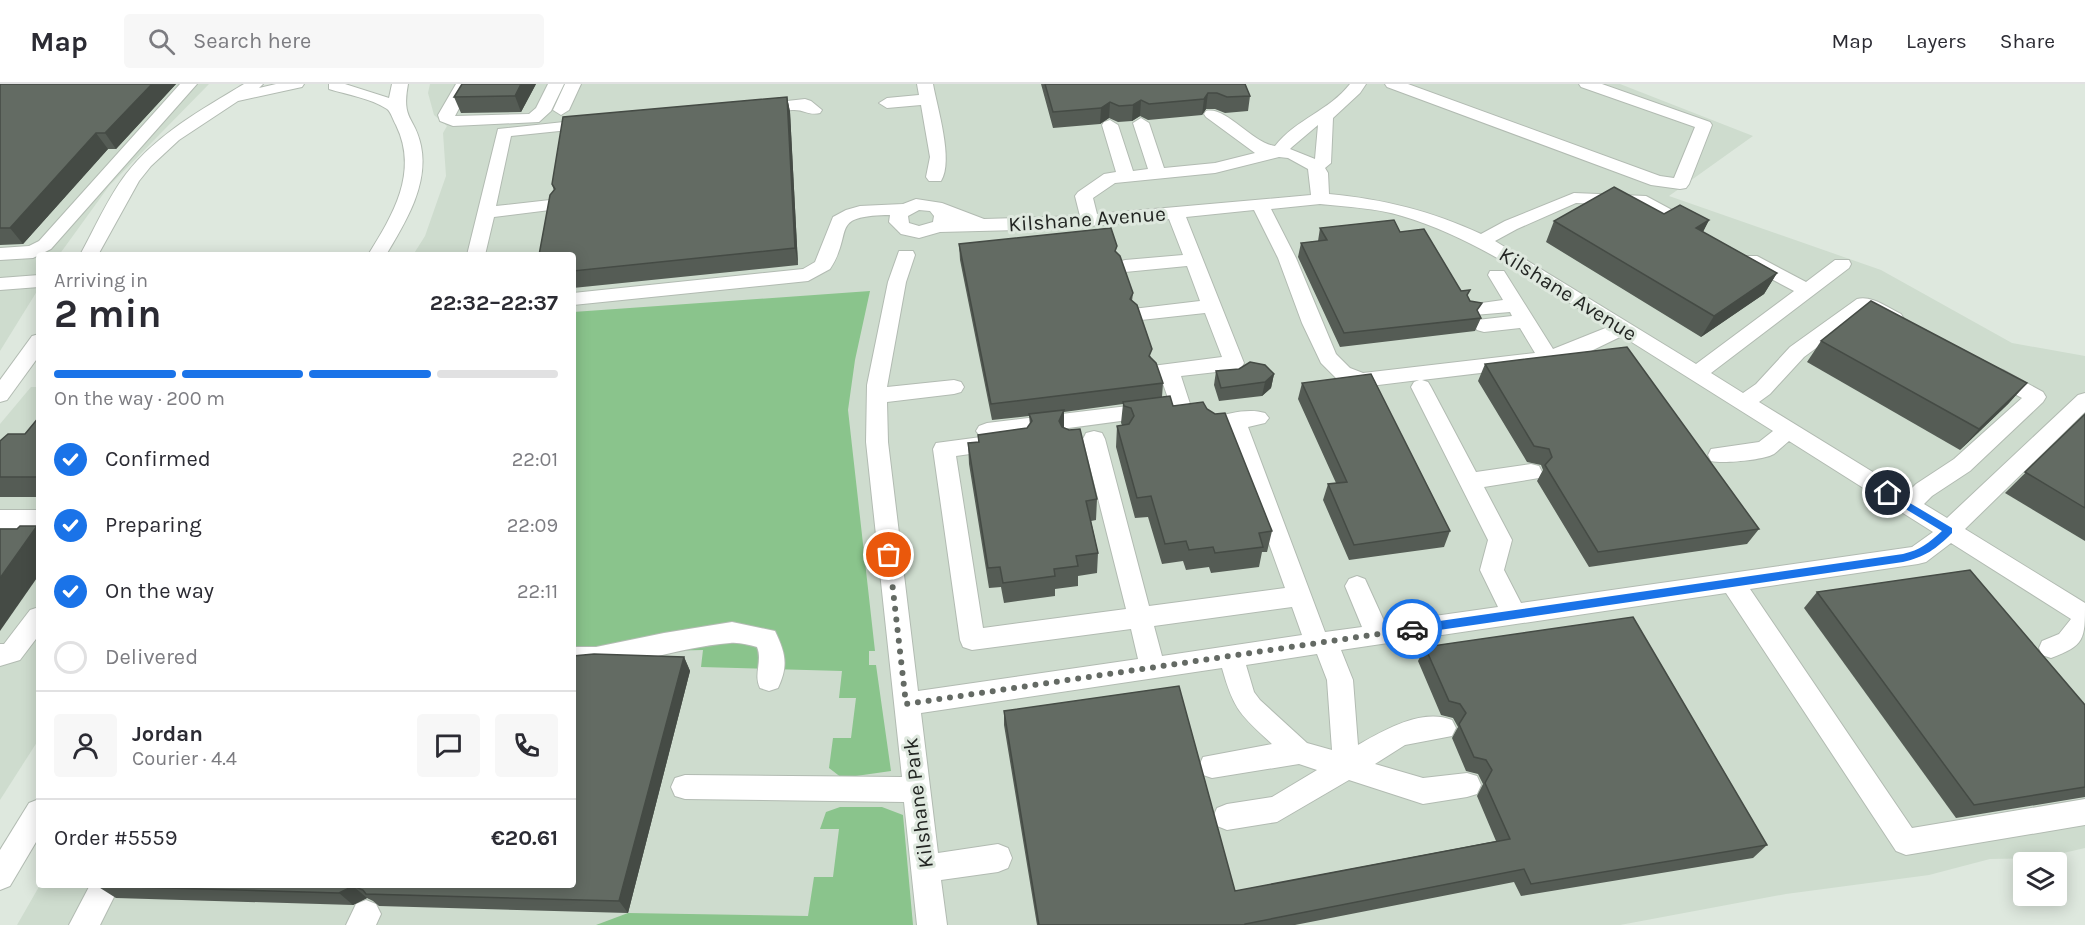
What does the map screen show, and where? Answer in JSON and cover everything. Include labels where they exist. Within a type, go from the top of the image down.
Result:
[{"type":"street","points":[[0,254],[33,252],[45,245],[189,84]]},
{"type":"street","points":[[91,252],[119,199],[149,158],[193,120],[255,84]]},
{"type":"street","points":[[229,100],[296,84]]},
{"type":"street","points":[[328,86],[356,84]]},
{"type":"street","points":[[379,252],[406,200],[413,171],[413,147],[407,127],[397,108],[400,84]]},
{"type":"street","points":[[464,84],[446,115],[446,118],[453,121],[533,119],[543,111],[556,84]]},
{"type":"street","points":[[561,110],[573,84]]},
{"type":"street","points":[[1090,220],[1084,196],[1118,178],[1215,168],[1279,152],[1286,143],[1316,118],[1324,117],[1358,84]]},
{"type":"street","points":[[1393,84],[1657,181],[1680,184],[1704,125],[1587,84]]},
{"type":"street","points":[[328,86],[375,97],[397,108]]},
{"type":"street","points":[[887,103],[927,92],[938,157],[935,177],[937,218]]},
{"type":"street","points":[[746,110],[805,104],[814,110]]},
{"type":"street","points":[[1232,113],[1237,132]]},
{"type":"street","points":[[1212,114],[1260,149],[1292,154],[1315,166],[1319,173],[1320,199]]},
{"type":"street","points":[[1315,166],[1323,163],[1326,121],[1324,117]]},
{"type":"street","points":[[477,252],[504,132],[604,123]]},
{"type":"street","points":[[1141,123],[1158,174]]},
{"type":"street","points":[[1102,126],[1118,178]]},
{"type":"street","points":[[904,218],[935,177]]},
{"type":"street","points":[[1482,241],[1510,225],[1574,198],[1640,200],[1702,234]]},
{"type":"street","name":"Kilshane Avenue","points":[[937,218],[983,224],[1030,225],[1320,199],[1403,210],[1448,225],[1482,241],[2085,615]]},
{"type":"street","points":[[576,299],[808,275],[823,266],[837,229],[904,218],[923,204],[937,218]]},
{"type":"street","points":[[1260,204],[1287,258],[1328,358],[1343,373],[1362,380],[1548,358],[1584,346],[1623,328]]},
{"type":"street","points":[[486,212],[550,206]]},
{"type":"street","points":[[987,431],[1181,407],[1164,371],[1234,363],[1175,212]]},
{"type":"street","points":[[904,218],[920,232],[937,218]]},
{"type":"street","name":"Kilshane Park","points":[[904,218],[906,255]]},
{"type":"street","name":"Kilshane Park","points":[[932,925],[877,442],[877,396],[897,282],[906,255],[937,218]]},
{"type":"street","points":[[1734,251],[1807,290]]},
{"type":"street","points":[[1125,266],[1193,260]]},
{"type":"street","points":[[1696,374],[1842,264]]},
{"type":"street","points":[[1497,275],[1548,358]]},
{"type":"street","points":[[0,284],[36,281]]},
{"type":"street","points":[[1743,403],[1763,388],[1797,352],[1864,303],[1915,330]]},
{"type":"street","points":[[1141,314],[1212,306]]},
{"type":"street","points":[[1479,317],[1520,313]]},
{"type":"street","points":[[0,395],[36,345]]},
{"type":"street","points":[[1908,506],[1924,490],[1962,465],[2036,397],[1976,364]]},
{"type":"street","points":[[877,396],[954,387]]},
{"type":"street","points":[[1421,387],[1500,540],[1492,570],[1515,614]]},
{"type":"street","points":[[906,704],[1918,555],[1931,548],[2085,400]]},
{"type":"street","points":[[1258,418],[1223,423],[1299,596],[1340,680],[1347,767]]},
{"type":"street","points":[[1719,455],[1765,449],[1788,431]]},
{"type":"street","points":[[1092,439],[1153,668]]},
{"type":"street","points":[[1018,441],[944,449],[972,640],[1299,596]]},
{"type":"street","points":[[1470,481],[1531,472]]},
{"type":"street","points":[[0,519],[36,519]]},
{"type":"street","points":[[0,538],[36,538]]},
{"type":"street","points":[[1731,582],[1906,842],[2085,812]]},
{"type":"street","points":[[1357,586],[1377,634]]},
{"type":"street","points":[[2051,648],[2068,641],[2085,619]]},
{"type":"street","points":[[0,656],[11,653],[36,621]]},
{"type":"street","points":[[576,658],[596,658],[664,643],[732,632],[766,638],[773,654],[769,680]]},
{"type":"street","points":[[1231,656],[1243,697],[1260,717],[1299,752],[1423,791],[1467,785]]},
{"type":"street","points":[[1227,818],[1277,809],[1400,734],[1443,728]]},
{"type":"street","points":[[1212,766],[1299,752]]},
{"type":"street","points":[[685,787],[900,790],[917,788]]},
{"type":"street","points":[[0,876],[36,817]]},
{"type":"street","points":[[926,869],[998,858]]},
{"type":"street","points":[[84,925],[104,888]]},
{"type":"shaded area","points":[[0,84],[209,84],[109,186],[61,252],[36,252],[36,293],[0,351]]},
{"type":"shaded area","points":[[430,84],[1620,84],[1753,136],[1669,196],[1881,270],[2012,343],[2085,356],[2085,848],[2067,852],[2013,852],[2013,859],[1990,859],[1929,875],[1786,894],[1620,925],[17,925],[38,888],[576,888],[576,252],[415,252],[425,236],[446,176],[443,133],[447,126],[434,115],[428,93]]},
{"type":"shaded area","points":[[31,387],[36,387],[36,744],[0,800],[0,424]]},
{"type":"green space","points":[[870,291],[855,360],[848,410],[875,651],[869,651],[869,665],[876,665],[891,771],[842,778],[829,768],[833,738],[851,738],[856,698],[839,698],[842,671],[701,667],[703,650],[576,653],[576,312]]},
{"type":"green space","points":[[840,807],[882,807],[903,815],[913,925],[596,925],[628,913],[808,916],[814,877],[833,877],[839,829],[820,829],[826,812]]},
{"type":"building","points":[[0,84],[152,84],[105,133],[96,133],[10,228],[0,228]]},
{"type":"building","points":[[462,84],[521,84],[515,96],[454,97]]},
{"type":"building","points":[[1045,84],[1245,84],[1250,96],[1227,97],[1217,93],[1208,93],[1204,99],[1149,104],[1141,100],[1133,105],[1119,106],[1110,102],[1101,108],[1053,112]]},
{"type":"building","points":[[787,97],[795,248],[576,271],[576,252],[540,252],[550,195],[555,189],[552,184],[563,117]]},
{"type":"building","points":[[1614,187],[1664,214],[1680,205],[1709,220],[1696,228],[1777,273],[1714,316],[1554,221]]},
{"type":"building","points":[[1394,220],[1400,232],[1424,229],[1461,291],[1470,290],[1467,295],[1470,301],[1482,303],[1477,310],[1481,318],[1344,333],[1301,243],[1327,240],[1320,228]]},
{"type":"building","points":[[1111,228],[1117,246],[1115,251],[1120,256],[1133,293],[1130,299],[1137,305],[1152,349],[1149,356],[1156,363],[1163,383],[991,404],[959,244]]},
{"type":"building","points":[[1871,301],[2027,383],[1979,429],[1821,341]]},
{"type":"building","points":[[1627,347],[1759,529],[1598,552],[1545,465],[1552,457],[1549,449],[1534,446],[1485,364]]},
{"type":"building","points":[[1250,362],[1265,365],[1274,374],[1265,382],[1221,388],[1216,371],[1239,369]]},
{"type":"building","points":[[1371,374],[1450,531],[1354,545],[1328,484],[1347,482],[1302,383]]},
{"type":"building","points":[[1170,396],[1173,406],[1203,402],[1207,409],[1215,414],[1225,413],[1272,531],[1259,533],[1263,547],[1215,553],[1213,547],[1189,550],[1186,541],[1165,544],[1151,496],[1137,498],[1117,426],[1129,424],[1134,416],[1131,408],[1124,406],[1123,402]]},
{"type":"building","points":[[1064,410],[1059,421],[1062,427],[1069,430],[1080,429],[1097,499],[1086,501],[1098,553],[1076,556],[1078,566],[1054,569],[1055,576],[1003,583],[1000,567],[988,568],[968,443],[979,442],[978,435],[1027,428],[1032,421],[1029,414]]},
{"type":"building","points":[[2085,414],[2085,508],[2025,472]]},
{"type":"building","points":[[36,421],[36,477],[0,477],[0,441],[8,434],[25,434]]},
{"type":"building","points":[[20,526],[36,526],[0,578],[0,529],[17,529]]},
{"type":"building","points":[[1970,570],[2085,705],[2085,787],[1974,805],[1817,592]]},
{"type":"building","points":[[1633,617],[1767,845],[1531,884],[1524,869],[1245,925],[1039,925],[1004,711],[1179,686],[1235,891],[1510,839],[1485,783],[1492,770],[1486,760],[1474,757],[1459,724],[1466,713],[1460,704],[1449,701],[1425,647]]},
{"type":"building","points":[[594,654],[684,657],[619,901],[366,894],[358,888],[576,888],[576,656]]},
{"type":"building","points":[[166,888],[349,888],[339,893]]},
{"type":"way so far","points":[[889,555],[906,704],[1412,629]]},
{"type":"route","points":[[1412,629],[1903,558],[1918,555],[1931,548],[1949,531],[1888,493]]}]
